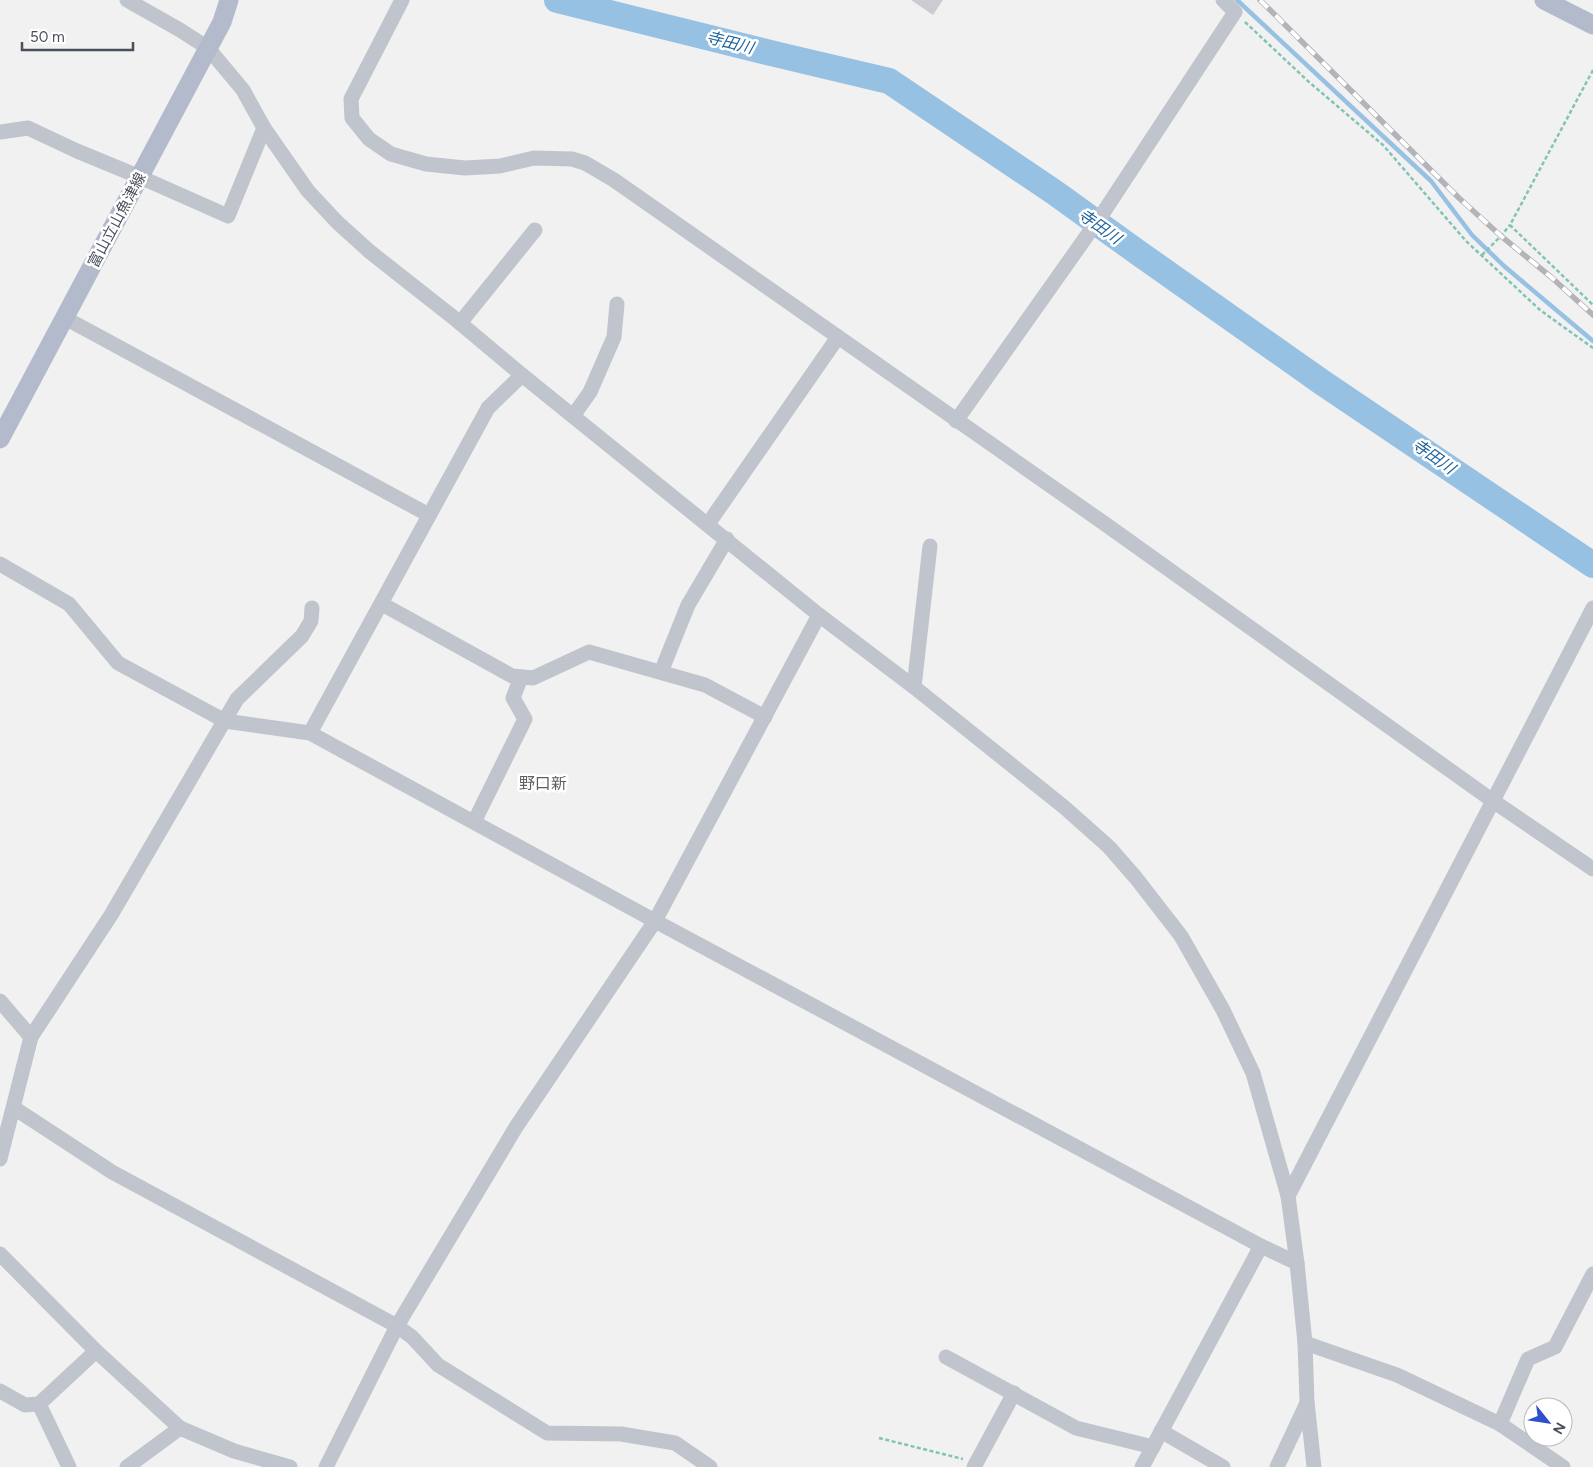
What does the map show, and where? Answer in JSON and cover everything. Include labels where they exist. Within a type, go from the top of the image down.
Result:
[{"type":"main road","points":[[1544,0],[1593,25]]},
{"type":"main road","name":"富山立山魚津線","points":[[0,439],[222,22],[228,1]]},
{"type":"street","points":[[127,0],[208,48],[244,90],[264,128],[308,190],[337,222],[369,251],[819,615],[914,687],[1064,807],[1109,847],[1136,878],[1181,936],[1223,1010],[1253,1073],[1288,1196],[1305,1343],[1307,1402],[1314,1467]]},
{"type":"street","points":[[402,0],[351,99],[352,118],[369,139],[390,154],[426,164],[465,168],[500,166],[534,158],[572,158],[585,163],[622,185],[1593,869]]},
{"type":"street","points":[[956,421],[1103,212],[1235,12],[1223,0]]},
{"type":"street","points":[[0,132],[28,128],[228,216],[264,128]]},
{"type":"street","points":[[460,323],[535,230]]},
{"type":"street","points":[[573,416],[590,392],[614,337],[617,304]]},
{"type":"street","points":[[65,318],[429,515]]},
{"type":"street","points":[[708,524],[838,337]]},
{"type":"street","points":[[310,733],[488,408],[522,375]]},
{"type":"street","points":[[661,672],[688,605],[727,539]]},
{"type":"street","points":[[914,687],[930,546]]},
{"type":"street","points":[[0,564],[69,604],[118,663],[225,721],[310,733],[655,921],[1261,1246],[1297,1262]]},
{"type":"street","points":[[382,604],[512,676],[533,678],[589,652],[705,685],[765,717]]},
{"type":"street","points":[[0,1159],[31,1037],[111,915],[237,699],[302,636],[311,621],[312,608]]},
{"type":"street","points":[[1288,1196],[1593,608]]},
{"type":"street","points":[[326,1467],[397,1326],[516,1127],[655,921],[819,615]]},
{"type":"street","points":[[474,822],[525,719],[513,698],[521,677]]},
{"type":"street","points":[[0,1001],[31,1037]]},
{"type":"street","points":[[14,1108],[112,1172],[397,1326],[412,1337],[438,1365],[547,1433],[621,1434],[675,1443],[710,1467]]},
{"type":"street","points":[[1142,1467],[1261,1246]]},
{"type":"street","points":[[0,1254],[96,1351],[180,1428],[234,1451],[290,1467]]},
{"type":"street","points":[[1500,1424],[1528,1359],[1555,1347],[1593,1274]]},
{"type":"street","points":[[1305,1343],[1397,1375],[1500,1424],[1563,1467]]},
{"type":"street","points":[[0,1391],[25,1405],[39,1404],[96,1351]]},
{"type":"street","points":[[946,1356],[1076,1428],[1153,1447]]},
{"type":"street","points":[[975,1464],[1014,1393]]},
{"type":"street","points":[[1277,1467],[1307,1402]]},
{"type":"street","points":[[39,1404],[70,1467]]},
{"type":"street","points":[[127,1467],[180,1428]]},
{"type":"street","points":[[1161,1431],[1223,1467]]},
{"type":"path","points":[[1235,12],[1309,82],[1383,144],[1466,240],[1540,310],[1593,348]]},
{"type":"path","points":[[1482,255],[1510,225],[1593,70]]},
{"type":"path","points":[[1510,225],[1593,304]]},
{"type":"path","points":[[879,1438],[975,1464]]},
{"type":"building","points":[[911,0],[943,0],[933,15]]},
{"type":"waterway","name":"寺田川","points":[[557,0],[889,81],[1054,192],[1323,383],[1593,565]]},
{"type":"waterway","points":[[1237,0],[1431,181],[1472,235],[1504,266],[1593,341]]},
{"type":"railway","points":[[1260,0],[1459,198],[1593,315]]},
{"type":"district","name":"野口新","points":[[543,783]]}]
